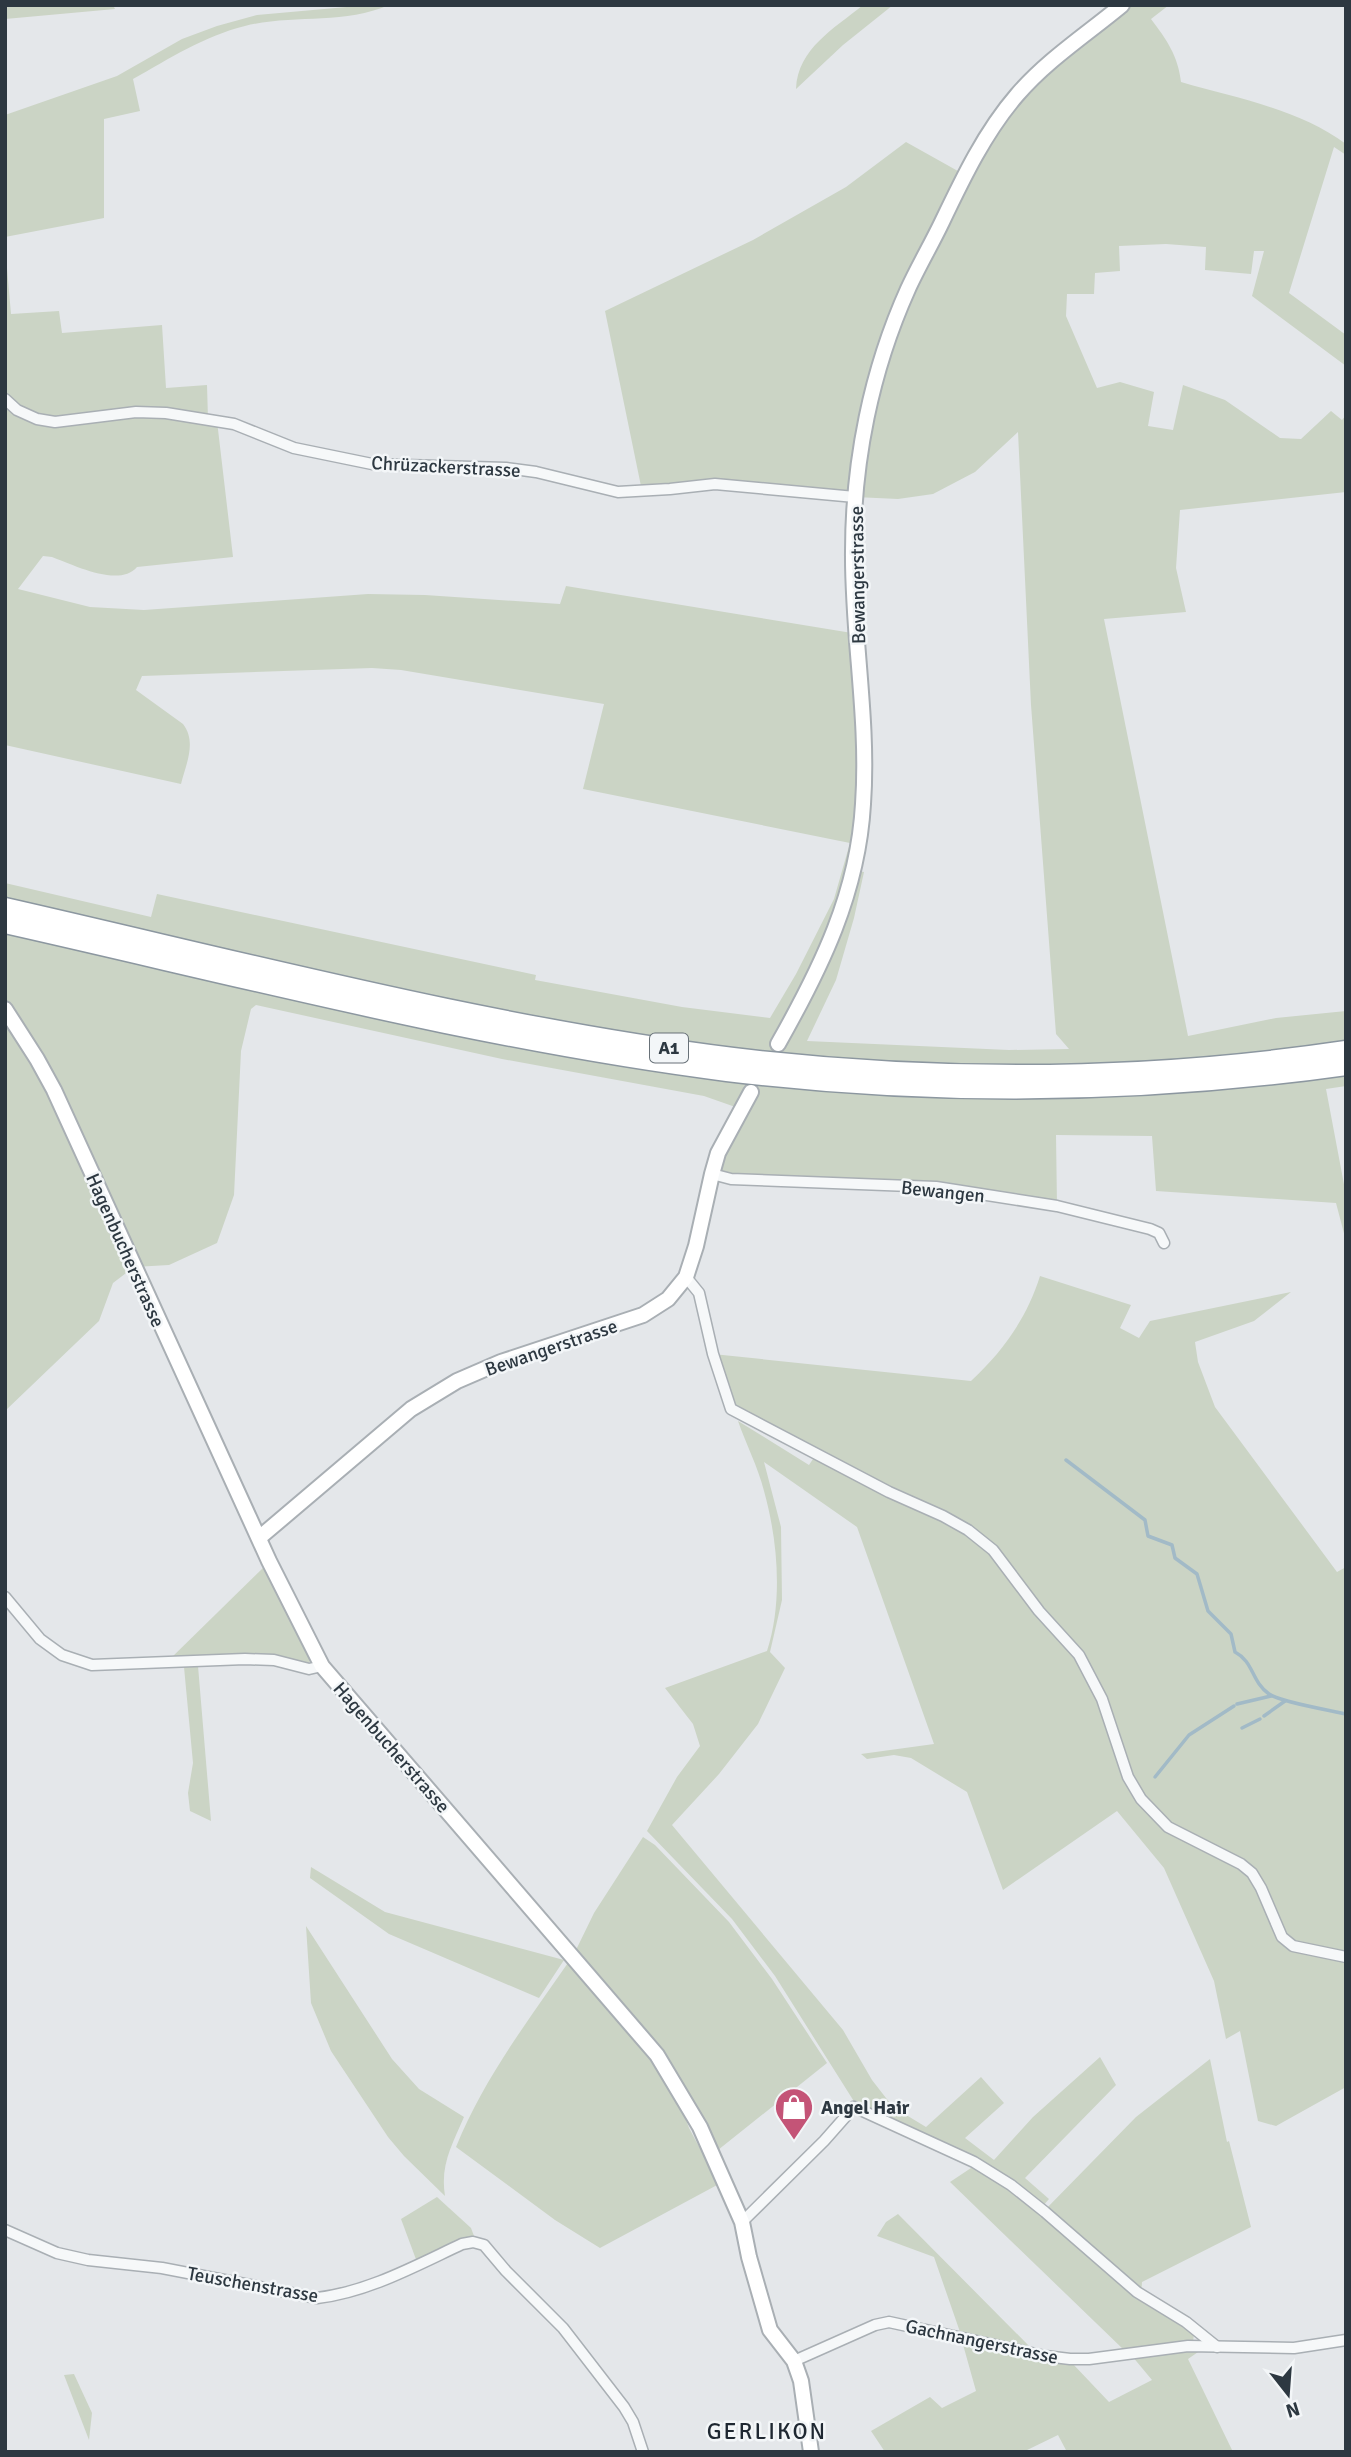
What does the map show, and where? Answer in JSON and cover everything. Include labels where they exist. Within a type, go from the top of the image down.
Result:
[{"type":"highway","name":"A1","points":[[5,907],[476,1014],[619,1040],[765,1060],[873,1069],[1044,1073],[1216,1065],[1346,1050]]},
{"type":"highway","name":"A1","points":[[5,924],[471,1030],[642,1060],[762,1076],[890,1086],[1036,1089],[1187,1083],[1346,1066]]},
{"type":"street","name":"Bewangerstrasse","points":[[778,1044],[817,973],[839,922],[853,870],[863,804],[864,749],[853,553],[855,497],[864,429],[876,377],[890,334],[908,290],[965,175],[995,122],[1019,93],[1047,66],[1122,5]]},
{"type":"street","name":"Chrüzackerstrasse","points":[[5,399],[17,410],[37,419],[55,422],[156,412],[234,424],[294,448],[372,464],[506,468],[536,472],[618,492],[715,484],[855,497]]},
{"type":"street","name":"Hagenbucherstrasse","points":[[5,1009],[54,1090],[300,1627],[322,1666],[657,2055],[679,2089],[700,2127],[742,2222],[770,2330],[793,2361],[802,2381],[811,2452]]},
{"type":"street","name":"Bewangerstrasse","points":[[259,1538],[411,1409],[457,1381],[501,1362],[643,1315],[668,1299],[686,1277],[696,1246],[712,1174],[731,1126],[751,1092]]},
{"type":"street","name":"Bewangen","points":[[712,1174],[731,1179],[936,1187],[1057,1206],[1150,1229],[1159,1233],[1164,1243]]},
{"type":"street","points":[[686,1277],[699,1293],[713,1354],[732,1409],[889,1492],[943,1516],[993,1549],[1039,1611],[1079,1655],[1102,1699],[1129,1777],[1141,1799],[1168,1827],[1241,1864],[1252,1873],[1282,1937],[1293,1946],[1346,1957]]},
{"type":"street","points":[[5,1597],[40,1639],[62,1655],[92,1665],[245,1659],[274,1660],[309,1669],[322,1666]]},
{"type":"street","points":[[742,2222],[824,2141],[854,2107],[974,2162],[1011,2185],[1138,2292],[1186,2322],[1217,2347]]},
{"type":"street","name":"Teuschenstrasse","points":[[5,2230],[57,2253],[88,2260],[162,2268],[317,2298],[365,2288],[462,2244],[484,2245],[506,2271],[549,2312],[597,2371],[633,2422],[643,2452]]},
{"type":"street","name":"Gachnangerstrasse","points":[[793,2361],[875,2325],[889,2322],[1070,2360],[1173,2347],[1294,2348],[1346,2340]]},
{"type":"green space","points":[[5,5],[113,5],[115,9],[5,19]]},
{"type":"green space","points":[[389,5],[354,15],[263,22],[230,30],[187,49],[133,79],[140,111],[104,119],[104,218],[5,237],[5,115],[117,76],[182,39],[217,26],[257,15]]},
{"type":"green space","points":[[863,5],[893,5],[843,45],[796,89],[798,75],[810,51]]},
{"type":"green space","points":[[1122,5],[1169,5],[1151,19],[1171,49],[1181,82],[1288,113],[1346,144],[1346,155],[1334,147],[1289,293],[1346,335],[1346,366],[1252,296],[1264,251],[1254,251],[1251,274],[1205,270],[1206,247],[1166,244],[1119,246],[1120,271],[1095,273],[1094,294],[1067,294],[1066,316],[1097,388],[1120,382],[1154,392],[1148,426],[1173,430],[1183,385],[1225,400],[1280,438],[1301,439],[1331,411],[1342,420],[1346,415],[1346,492],[1180,510],[1176,568],[1186,612],[1104,619],[1188,1036],[1276,1018],[1346,1011],[1346,1086],[1326,1089],[1346,1195],[1346,1241],[1336,1203],[1156,1191],[1152,1136],[1056,1135],[1057,1206],[936,1187],[712,1174],[741,1109],[704,1096],[502,1059],[256,1005],[251,1009],[241,1051],[234,1195],[217,1243],[169,1265],[134,1267],[113,1283],[99,1321],[5,1411],[5,883],[151,917],[157,894],[536,975],[535,980],[682,1007],[770,1018],[834,899],[850,843],[583,789],[604,704],[401,670],[372,668],[142,676],[136,690],[183,724],[187,731],[190,746],[181,784],[5,745],[5,245],[11,314],[59,311],[62,333],[162,325],[166,388],[207,385],[208,419],[217,421],[233,557],[137,567],[129,573],[108,575],[43,556],[18,589],[90,607],[144,610],[368,594],[560,604],[566,586],[858,634],[864,749],[854,870],[864,872],[836,980],[807,1041],[1009,1050],[1069,1049],[1056,1034],[1031,705],[1018,432],[975,472],[933,494],[898,499],[715,484],[642,491],[605,311],[753,240],[846,187],[906,142],[965,175],[1019,93]]},
{"type":"green space","points":[[1040,1276],[1131,1305],[1120,1328],[1139,1338],[1150,1321],[1291,1292],[1254,1321],[1195,1342],[1198,1362],[1215,1407],[1337,1572],[1346,1567],[1346,2087],[1276,2126],[1258,2121],[1240,2031],[1226,2039],[1214,1981],[1164,1868],[1117,1811],[1003,1890],[967,1792],[911,1758],[894,1755],[867,1759],[861,1754],[934,1744],[857,1527],[764,1462],[781,1527],[782,1600],[770,1652],[785,1668],[758,1724],[719,1774],[672,1825],[843,2030],[872,2080],[893,2107],[926,2127],[981,2077],[1004,2103],[965,2138],[994,2160],[1033,2117],[1100,2057],[1116,2085],[1025,2178],[1049,2199],[1042,2207],[1012,2185],[855,2103],[775,1976],[732,1919],[647,1831],[677,1777],[700,1746],[693,1724],[665,1688],[767,1651],[772,1632],[777,1592],[773,1530],[761,1482],[738,1421],[809,1465],[813,1459],[846,1474],[731,1409],[713,1354],[971,1381],[1013,1333]]},
{"type":"green space","points":[[265,1566],[311,1659],[308,1665],[168,1661]]},
{"type":"green space","points":[[198,1666],[211,1821],[190,1811],[188,1793],[193,1763],[184,1667]]},
{"type":"green space","points":[[643,1837],[655,1845],[729,1922],[772,1979],[827,2063],[718,2150],[712,2133],[696,2110],[575,1952],[594,1913]]},
{"type":"green space","points":[[311,1867],[385,1912],[564,1960],[539,1998],[389,1934],[310,1878]]},
{"type":"green space","points":[[306,1926],[392,2059],[419,2089],[464,2117],[446,2165],[445,2196],[388,2137],[331,2051],[311,2003]]},
{"type":"green space","points":[[570,1960],[652,2057],[676,2092],[689,2128],[719,2184],[600,2248],[555,2220],[456,2147],[493,2074]]},
{"type":"green space","points":[[1210,2059],[1227,2142],[1229,2141],[1251,2227],[1142,2282],[1141,2297],[1186,2325],[1194,2333],[1193,2343],[1124,2350],[950,2182],[974,2166],[1008,2186],[1042,2213],[1136,2117]]},
{"type":"green space","points":[[437,2197],[471,2228],[474,2236],[417,2262],[401,2219]]},
{"type":"green space","points":[[898,2214],[1033,2350],[960,2332],[934,2257],[877,2236],[886,2222]]},
{"type":"green space","points":[[962,2341],[1072,2363],[1109,2402],[1152,2380],[1132,2356],[1201,2350],[1188,2359],[1233,2452],[1067,2452],[1058,2435],[1023,2452],[885,2452],[871,2431],[930,2397],[942,2408],[976,2391]]},
{"type":"green space","points":[[74,2374],[92,2413],[89,2440],[64,2375]]},
{"type":"waterway","points":[[1066,1460],[1145,1520],[1148,1536],[1172,1545],[1175,1558],[1197,1574],[1208,1611],[1231,1634],[1235,1652],[1246,1661],[1263,1689],[1283,1700],[1346,1714]]},
{"type":"waterway","points":[[1237,1704],[1271,1696]]},
{"type":"waterway","points":[[1264,1716],[1285,1701]]},
{"type":"waterway","points":[[1155,1777],[1189,1735],[1234,1706]]},
{"type":"waterway","points":[[1242,1728],[1260,1719]]},
{"type":"place","name":"Angel Hair","points":[[794,2141]]},
{"type":"district","name":"GERLIKON","points":[[767,2431]]}]
